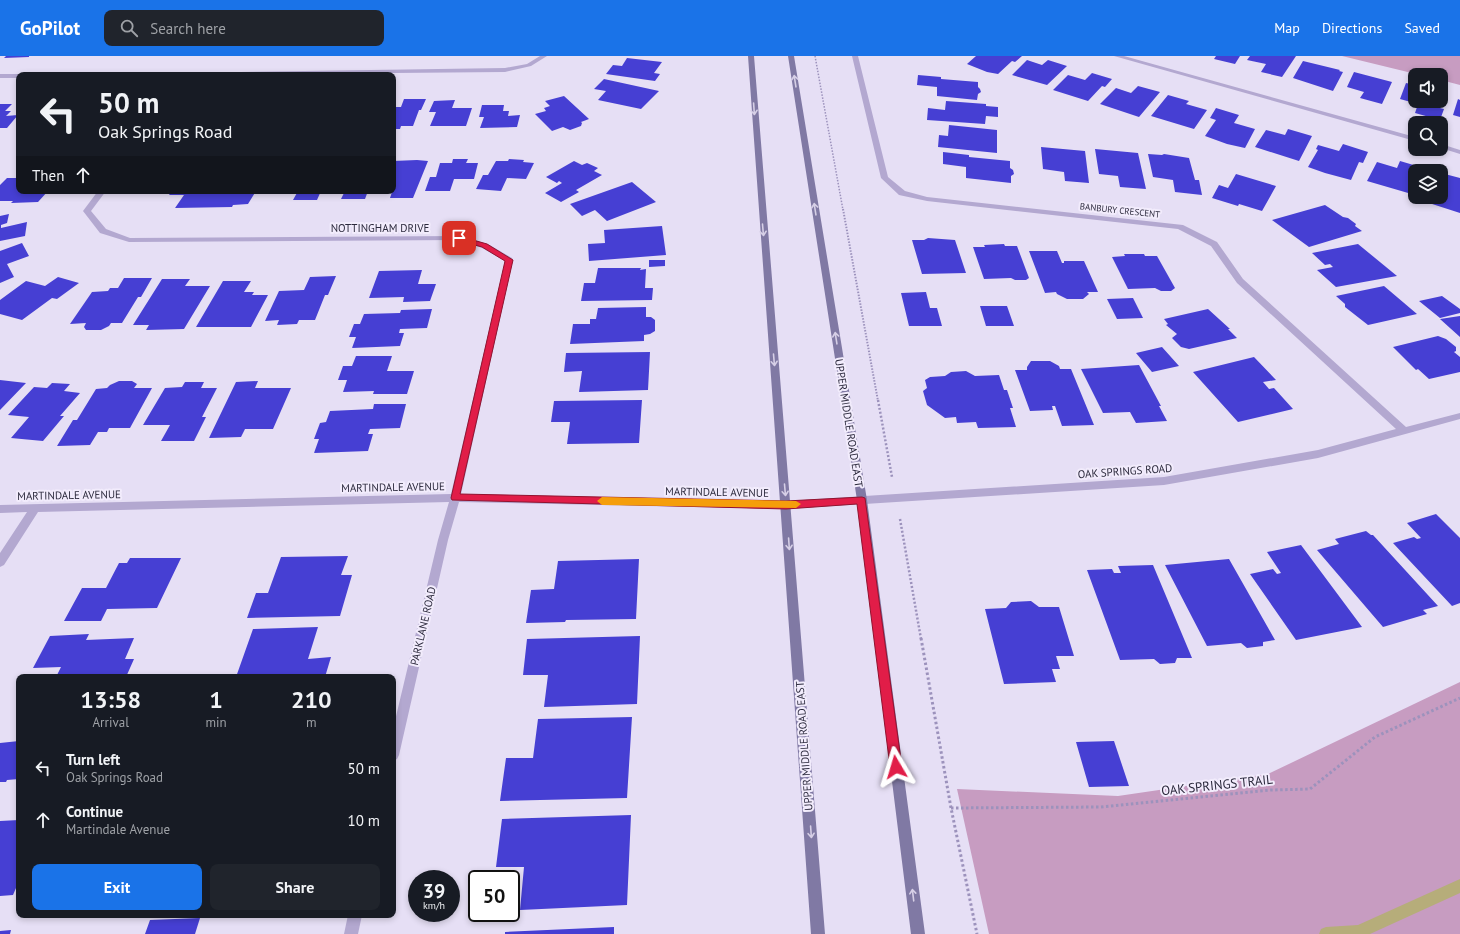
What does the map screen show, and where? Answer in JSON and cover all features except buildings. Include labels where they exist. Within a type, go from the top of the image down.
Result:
[{"type":"main road","name":"UPPER MIDDLE ROAD EAST","points":[[750,56],[786,505],[818,934]]},
{"type":"main road","name":"UPPER MIDDLE ROAD EAST","points":[[791,56],[862,500],[918,934]]},
{"type":"street","points":[[379,72],[505,70],[529,65],[544,56]]},
{"type":"street","name":"BANBURY CRESCENT","points":[[855,56],[885,178],[902,193],[927,200],[1180,227],[1214,244],[1240,281],[1404,431]]},
{"type":"street","points":[[1117,56],[1408,137]]},
{"type":"street","points":[[0,76],[16,76]]},
{"type":"street","points":[[1448,148],[1460,152]]},
{"type":"street","name":"NOTTINGHAM DRIVE","points":[[100,194],[87,211],[103,231],[129,240],[459,238],[485,246],[509,260],[455,498]]},
{"type":"street","name":"OAK SPRINGS ROAD","points":[[786,505],[1164,481],[1318,454],[1460,416]]},
{"type":"street","name":"MARTINDALE AVENUE","points":[[0,508],[455,498],[786,505]]},
{"type":"street","name":"PARKLANE ROAD","points":[[396,742],[443,540],[455,498]]},
{"type":"street","points":[[0,562],[35,508]]},
{"type":"street","points":[[351,934],[354,918]]},
{"type":"path","name":"OAK SPRINGS TRAIL","points":[[951,808],[1100,807],[1271,790],[1310,788],[1375,737],[1460,698]]},
{"type":"shaded area","points":[[1342,56],[1460,56],[1460,85],[1448,82],[1448,68],[1408,68],[1408,72]]},
{"type":"shaded area","points":[[1460,682],[1460,934],[989,934],[957,789],[1118,796],[1268,774]]},
{"type":"waterway","points":[[1326,934],[1358,932],[1460,886]]},
{"type":"slow traffic","points":[[602,501],[796,504]]},
{"type":"route","points":[[459,238],[485,246],[509,260],[455,498],[786,505],[862,500],[896,767]]}]
